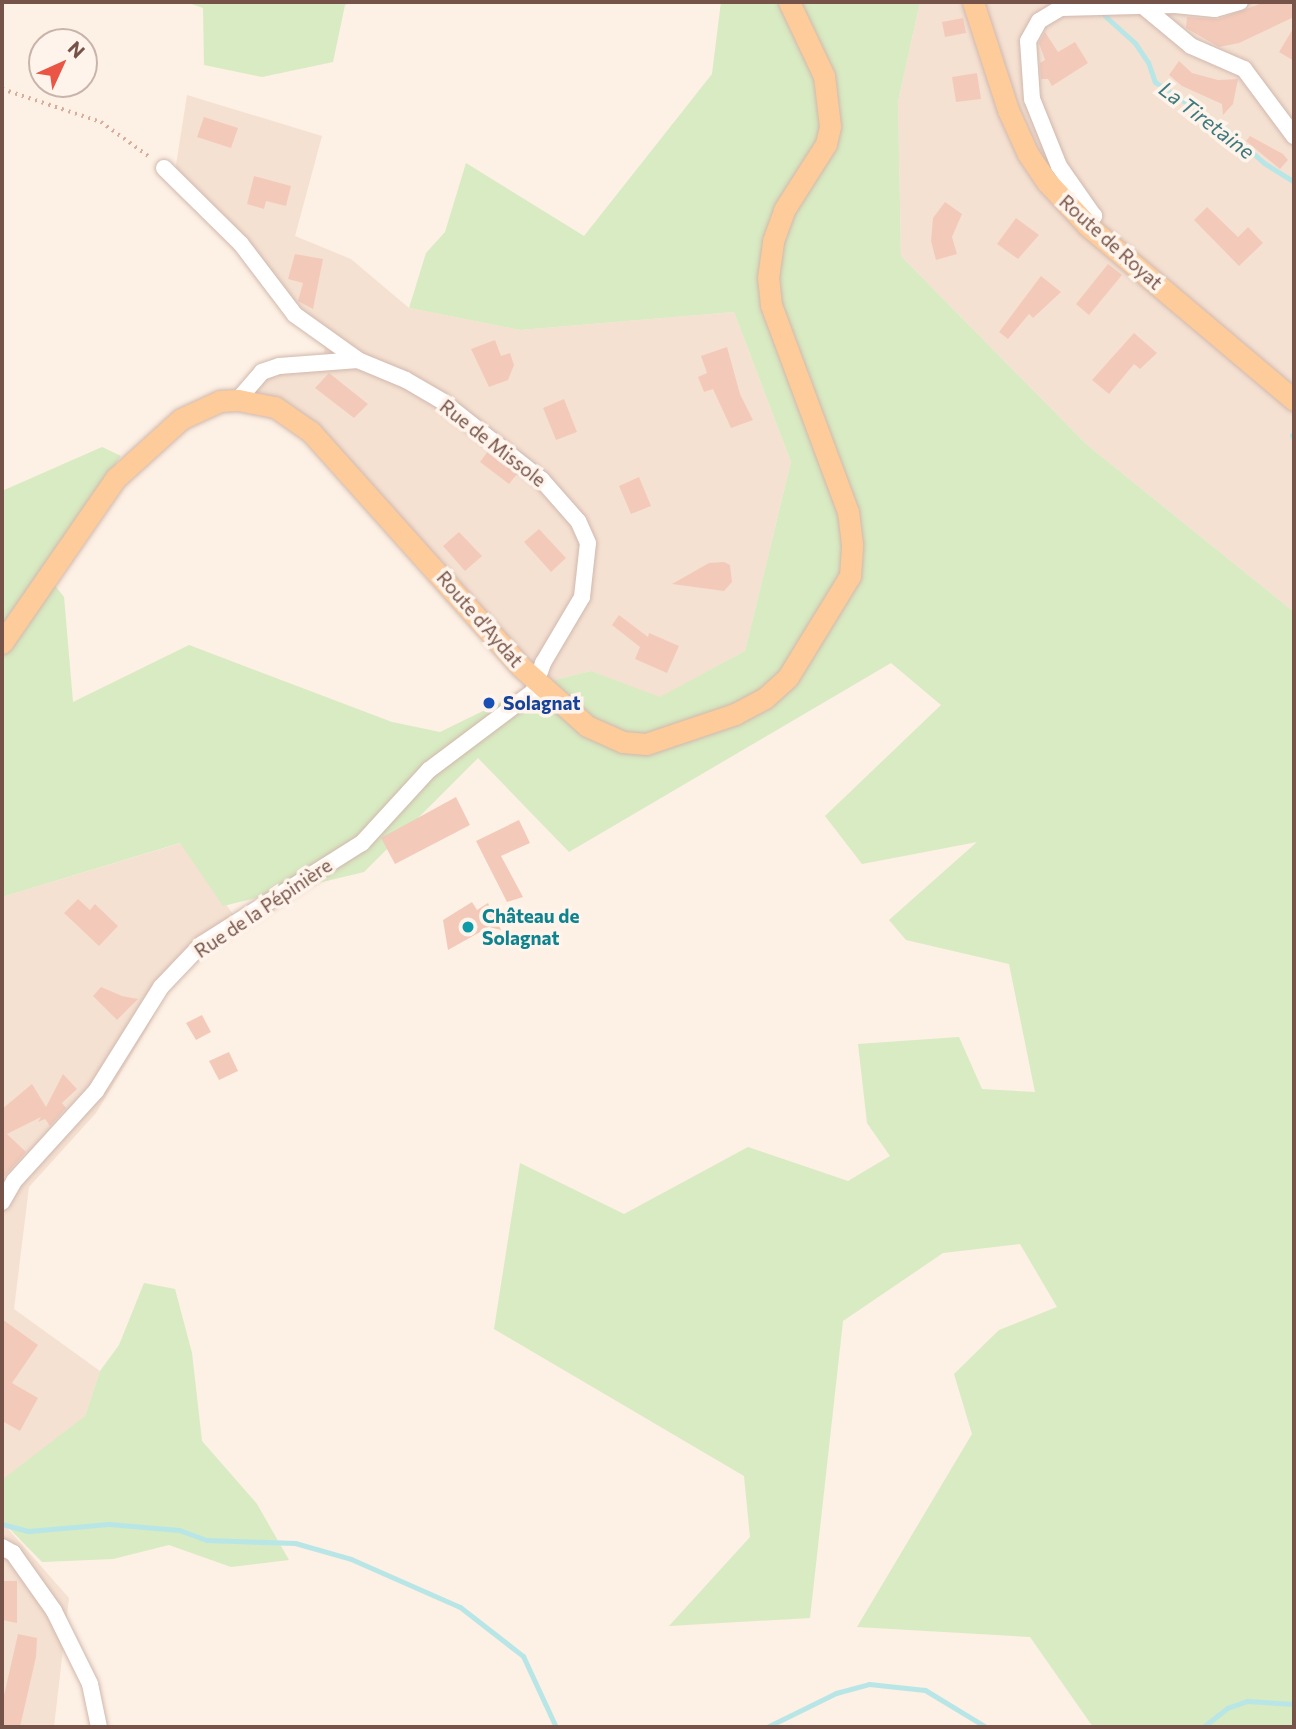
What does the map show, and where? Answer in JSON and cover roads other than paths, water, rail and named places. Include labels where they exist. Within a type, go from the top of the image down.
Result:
[{"type":"main road","name":"Route d'Aydat","points":[[2,643],[116,478],[181,419],[220,401],[238,400],[275,407],[311,432],[538,684],[587,726],[623,742],[646,744],[735,714],[765,698],[788,677],[850,576],[848,512],[778,331],[769,291],[773,242],[784,210],[826,144],[830,126],[824,76],[789,2]]},
{"type":"main road","name":"Route de Royat","points":[[973,2],[1008,110],[1028,154],[1088,226],[1294,400]]},
{"type":"street","points":[[1088,226],[1094,216],[1044,138],[1032,99],[1028,41],[1047,13],[1061,8],[1113,4],[1215,9],[1240,2]]},
{"type":"street","points":[[1143,6],[1191,46],[1244,68],[1294,136]]},
{"type":"street","name":"Rue de Missole","points":[[164,168],[241,244],[295,315],[358,360],[442,401],[542,480],[578,521],[588,543],[582,597],[543,663],[538,684]]},
{"type":"street","points":[[238,400],[248,384],[270,368],[358,360]]},
{"type":"street","name":"Rue de la Pépinière","points":[[2,1202],[14,1181],[96,1091],[161,987],[202,944],[362,843],[429,771],[533,692],[538,684]]},
{"type":"street","points":[[2,1547],[13,1553],[54,1611],[90,1684],[99,1727]]},
{"type":"waterway","name":"La Tiretaine","points":[[1105,16],[1135,43],[1148,62],[1155,82],[1226,129],[1264,163],[1294,182]]},
{"type":"waterway","points":[[1292,435],[1294,439]]},
{"type":"waterway","points":[[2,1524],[29,1531],[109,1524],[179,1530],[207,1540],[295,1543],[351,1559],[460,1607],[523,1656],[556,1727]]},
{"type":"waterway","points":[[767,1727],[836,1693],[869,1684],[925,1690],[986,1727]]},
{"type":"waterway","points":[[1203,1727],[1227,1708],[1247,1701],[1294,1704]]},
{"type":"place","name":"Solagnat","points":[[489,703]]},
{"type":"place","name":"Château de Solagnat","points":[[468,927]]}]
